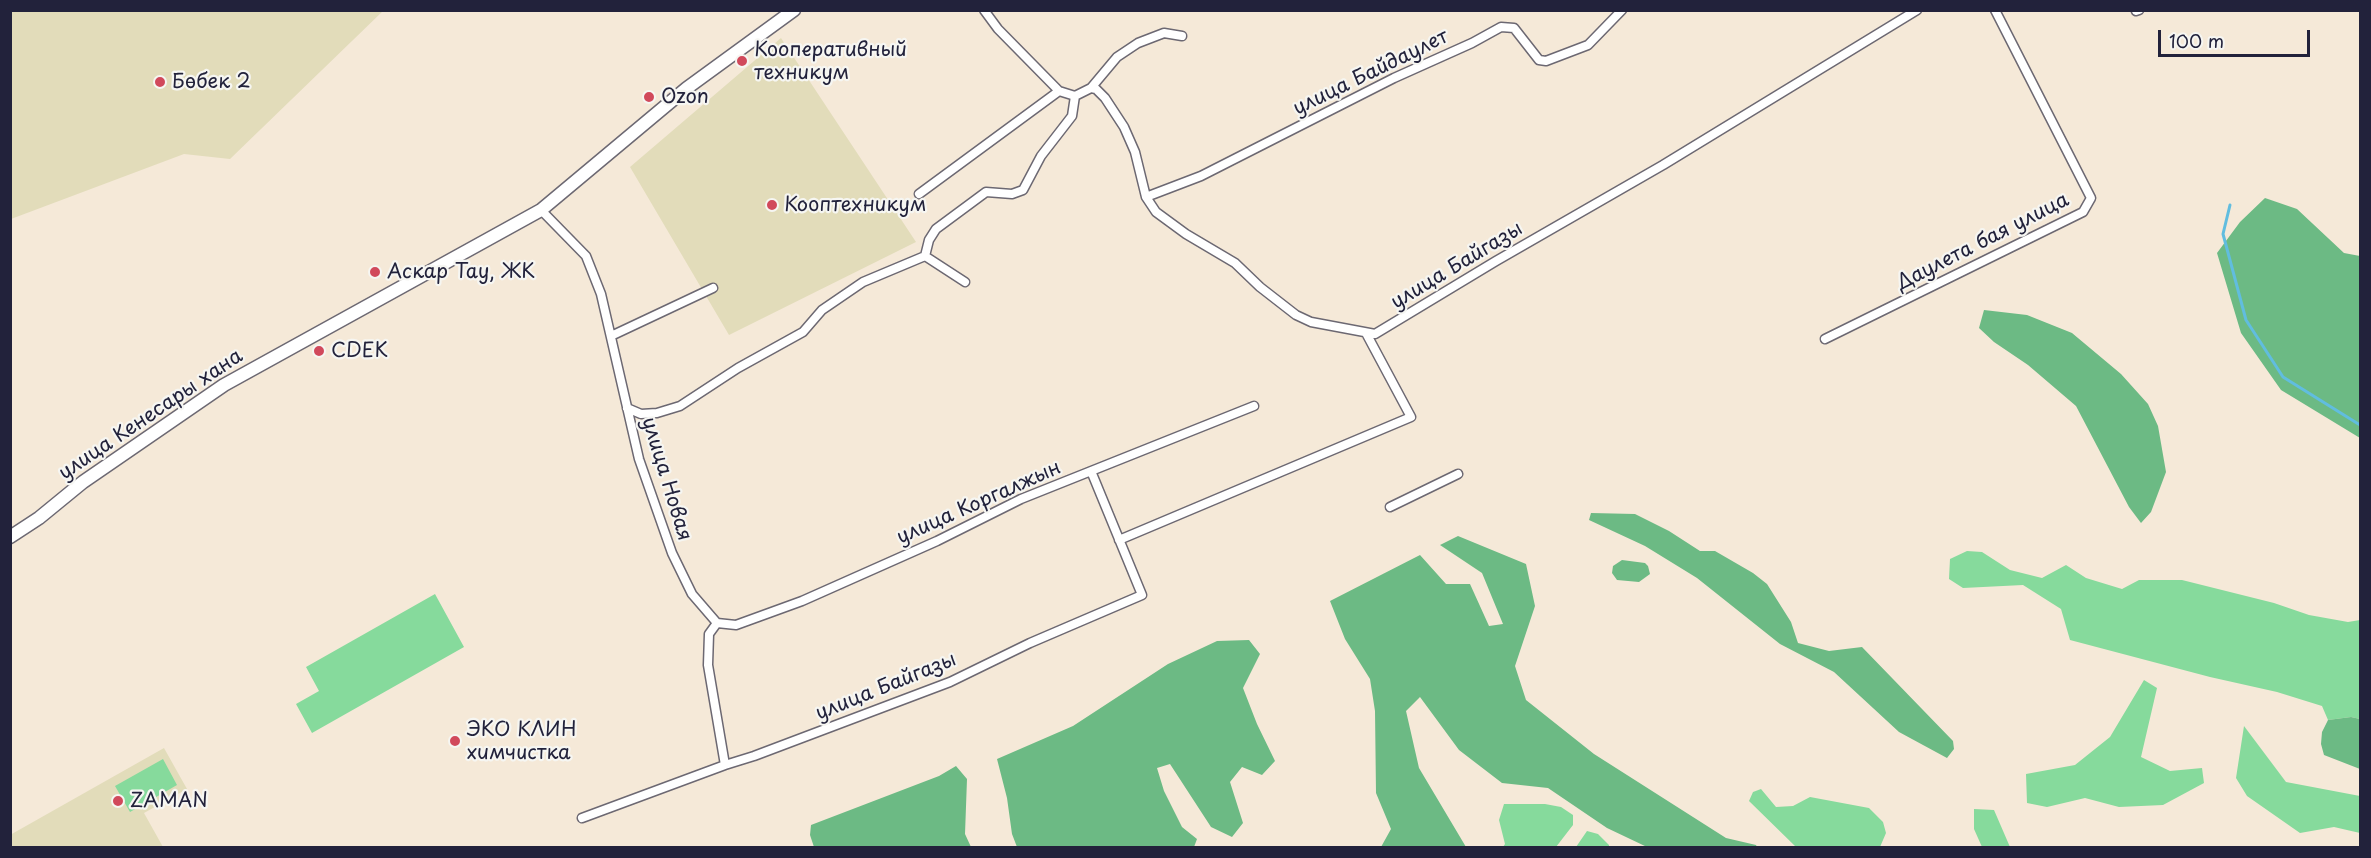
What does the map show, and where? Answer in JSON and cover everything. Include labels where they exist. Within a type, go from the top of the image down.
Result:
[{"type":"street","name":"улица Кенесары хана","points":[[10,537],[39,518],[83,482],[224,385],[541,210],[687,88],[794,10]]},
{"type":"street","points":[[984,10],[998,29],[1059,91],[1075,96],[1091,88],[1117,57],[1138,43],[1164,33],[1182,36]]},
{"type":"street","name":"улица Байдаулет","points":[[1146,197],[1201,176],[1394,78],[1472,43],[1501,27],[1514,28],[1539,60],[1546,61],[1588,45],[1622,10]]},
{"type":"street","name":"улица Байгазы","points":[[1366,333],[1375,334],[1663,165],[1917,10]]},
{"type":"street","name":"Даулета бая улица","points":[[1825,339],[2083,212],[2091,198],[1995,10]]},
{"type":"street","points":[[1091,88],[1096,89],[1106,99],[1124,127],[1136,152],[1146,197],[1156,212],[1186,234],[1235,263],[1260,287],[1296,315],[1311,322],[1366,333],[1411,417],[1119,540]]},
{"type":"street","points":[[919,194],[1059,91]]},
{"type":"street","points":[[925,256],[929,240],[936,229],[986,192],[1012,194],[1023,190],[1041,156],[1072,116],[1075,96]]},
{"type":"street","name":"улица Новая","points":[[541,210],[586,256],[601,294],[639,459],[672,553],[692,594],[717,623]]},
{"type":"street","points":[[925,256],[965,282]]},
{"type":"street","points":[[627,408],[641,414],[657,413],[680,406],[729,373],[803,332],[822,310],[862,282],[925,256]]},
{"type":"street","points":[[611,336],[713,288]]},
{"type":"street","name":"улица Коргалжын","points":[[717,623],[736,625],[802,601],[937,541],[1021,500],[1254,406]]},
{"type":"street","name":"улица Байгазы","points":[[582,818],[950,682],[1030,643],[1142,595],[1091,471]]},
{"type":"street","points":[[1390,507],[1458,474]]},
{"type":"street","points":[[717,623],[709,634],[708,665],[725,765]]},
{"type":"shaded area","name":"Бөбек 2","points":[[11,10],[383,11],[230,159],[184,154],[11,219]]},
{"type":"shaded area","name":"Кооптехникум","points":[[781,38],[916,242],[729,335],[630,167]]},
{"type":"shaded area","name":"ZAMAN","points":[[164,748],[187,789],[144,813],[163,847],[11,847],[10,835]]},
{"type":"green space","points":[[2265,198],[2297,209],[2344,253],[2360,256],[2360,438],[2281,390],[2241,333],[2217,253],[2240,222]]},
{"type":"green space","points":[[1984,310],[2027,315],[2072,333],[2121,374],[2148,404],[2158,426],[2166,472],[2151,512],[2141,523],[2129,507],[2076,406],[2028,365],[1994,342],[1979,328]]},
{"type":"green space","points":[[1591,513],[1635,514],[1669,531],[1700,551],[1715,551],[1753,573],[1767,584],[1791,622],[1798,643],[1829,651],[1862,647],[1953,741],[1954,749],[1947,758],[1899,732],[1834,672],[1780,644],[1697,578],[1645,546],[1589,520]]},
{"type":"green space","points":[[1458,536],[1526,564],[1535,606],[1515,666],[1526,700],[1594,754],[1726,838],[1757,847],[1647,847],[1607,828],[1548,788],[1502,783],[1459,750],[1420,697],[1406,711],[1419,768],[1466,847],[1381,847],[1391,829],[1376,793],[1375,711],[1370,679],[1345,639],[1330,601],[1420,555],[1446,584],[1470,584],[1489,626],[1503,624],[1482,573],[1440,545]]},
{"type":"green space","points":[[1967,551],[1982,552],[2010,570],[2042,578],[2066,565],[2086,578],[2122,589],[2139,580],[2182,580],[2274,603],[2309,615],[2348,622],[2360,620],[2360,719],[2351,717],[2328,720],[2322,706],[2277,692],[2070,640],[2061,609],[2023,585],[1963,588],[1949,579],[1950,559]]},
{"type":"green space","points":[[1622,560],[1645,563],[1650,574],[1639,582],[1617,580],[1612,573],[1613,566]]},
{"type":"green space","points":[[435,594],[464,647],[312,733],[296,704],[319,691],[306,667]]},
{"type":"green space","points":[[1249,640],[1260,654],[1243,688],[1275,761],[1262,775],[1242,767],[1230,782],[1243,823],[1232,837],[1211,827],[1170,764],[1157,768],[1164,791],[1182,827],[1197,839],[1194,847],[1017,847],[1012,834],[1007,798],[997,759],[1073,726],[1168,664],[1217,641]]},
{"type":"green space","points":[[2144,680],[2157,688],[2141,757],[2170,771],[2202,768],[2204,783],[2163,805],[2119,807],[2085,798],[2047,807],[2027,803],[2026,774],[2075,765],[2110,737]]},
{"type":"green space","points":[[2351,717],[2360,719],[2360,769],[2324,755],[2321,744],[2322,732],[2328,720]]},
{"type":"green space","points":[[2244,726],[2286,782],[2360,796],[2360,833],[2334,827],[2300,833],[2247,796],[2236,778]]},
{"type":"green space","points":[[163,759],[177,785],[130,812],[115,786]]},
{"type":"green space","points":[[956,766],[967,779],[965,834],[971,847],[814,847],[810,835],[811,825],[939,776]]},
{"type":"green space","points":[[1761,789],[1776,807],[1793,806],[1810,797],[1869,808],[1883,822],[1886,833],[1880,847],[1796,847],[1749,801],[1753,792]]},
{"type":"green space","points":[[1504,804],[1545,804],[1561,807],[1573,815],[1573,825],[1556,847],[1503,847],[1505,844],[1499,820]]},
{"type":"green space","points":[[1974,809],[1994,810],[2010,847],[1982,847],[1974,829]]},
{"type":"green space","points":[[1587,831],[1598,834],[1609,847],[1576,847]]},
{"type":"waterway","points":[[2230,205],[2223,234],[2246,320],[2283,377],[2360,425]]},
{"type":"place","name":"Кооперативный техникум","points":[[742,61]]},
{"type":"place","name":"Бөбек 2","points":[[160,82]]},
{"type":"place","name":"Ozon","points":[[649,97]]},
{"type":"place","name":"Кооптехникум","points":[[772,205]]},
{"type":"place","name":"Аскар Тау, ЖК","points":[[375,272]]},
{"type":"place","name":"CDEK","points":[[319,351]]},
{"type":"place","name":"ЭКО КЛИН химчистка","points":[[455,741]]},
{"type":"place","name":"ZAMAN","points":[[118,801]]}]
